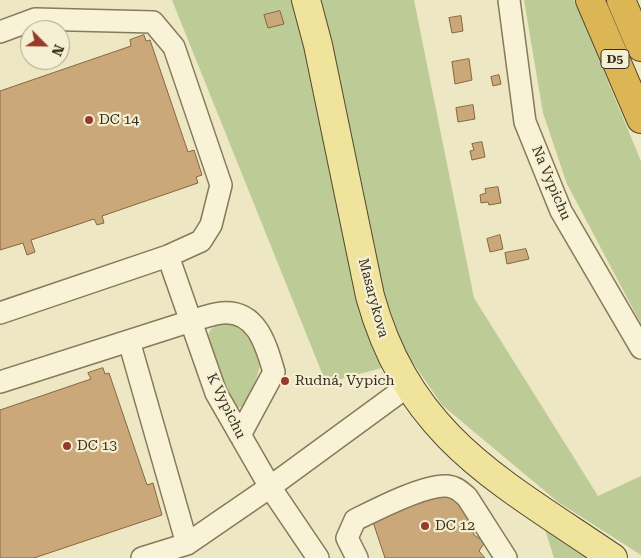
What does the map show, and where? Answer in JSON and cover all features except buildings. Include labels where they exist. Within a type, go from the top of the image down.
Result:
[{"type":"highway","name":"D5","points":[[590,0],[641,119]]},
{"type":"highway","name":"D5","points":[[621,0],[641,47]]},
{"type":"main road","name":"Masarykova","points":[[306,0],[318,44],[370,296],[388,350],[408,386],[436,424],[472,461],[613,558]]},
{"type":"street","name":"Na Vypichu","points":[[510,0],[525,122],[561,211],[641,348]]},
{"type":"street","points":[[0,32],[35,19],[153,22],[174,48],[221,185],[211,225],[201,241],[168,256],[0,313]]},
{"type":"street","name":"K Vypichu","points":[[168,256],[216,392],[270,487],[318,558]]},
{"type":"street","points":[[0,382],[192,321],[223,313],[245,316],[262,335],[274,372],[240,435]]},
{"type":"street","points":[[129,341],[187,544]]},
{"type":"street","points":[[142,558],[187,544],[270,487],[408,386]]},
{"type":"street","points":[[351,556],[348,538],[355,520],[409,495],[445,486],[458,489],[466,497],[506,558]]},
{"type":"green space","points":[[172,0],[414,0],[474,298],[598,496],[641,476],[641,555],[558,502],[442,405],[411,360],[326,383]]},
{"type":"green space","points":[[524,0],[574,0],[641,161],[641,324],[567,184],[543,113]]},
{"type":"green space","points":[[221,322],[236,324],[249,334],[261,362],[256,380],[244,406],[232,410],[206,339],[211,329]]},
{"type":"green space","points":[[544,526],[592,558],[554,558]]},
{"type":"place","name":"DC 14","points":[[89,120]]},
{"type":"place","name":"Rudná, Vypich","points":[[285,381]]},
{"type":"place","name":"DC 13","points":[[67,446]]},
{"type":"place","name":"DC 12","points":[[425,526]]}]
